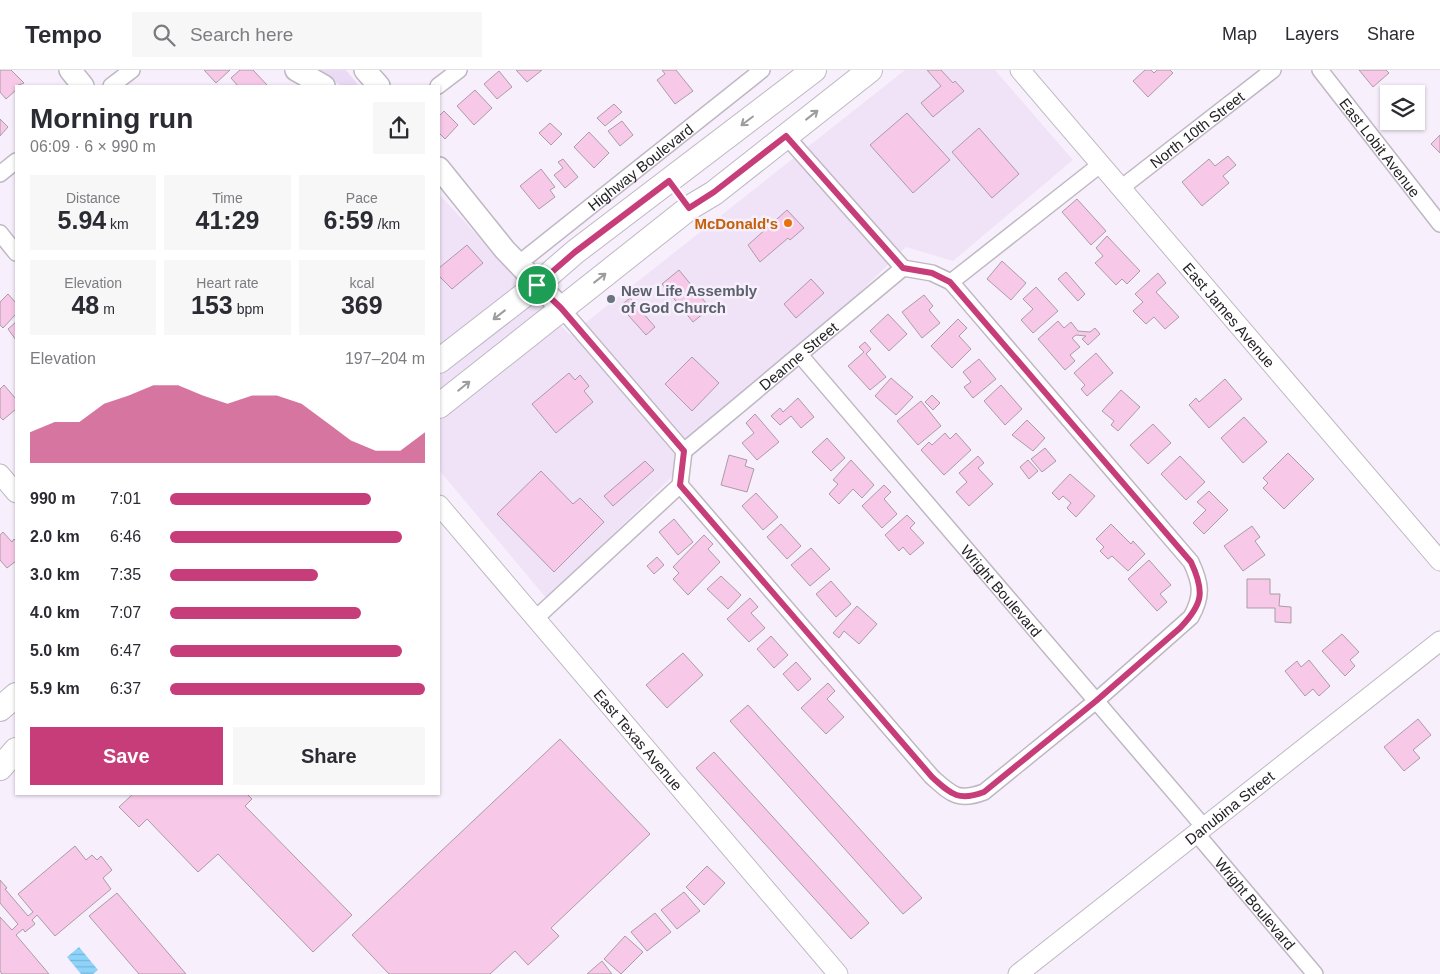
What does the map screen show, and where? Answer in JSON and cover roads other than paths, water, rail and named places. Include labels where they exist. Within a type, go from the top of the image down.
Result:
[{"type":"main road","points":[[70,70],[82,85]]},
{"type":"main road","points":[[296,70],[322,85]]},
{"type":"main road","points":[[365,70],[378,85]]},
{"type":"main road","points":[[440,405],[689,208],[714,192],[870,70]]},
{"type":"main road","points":[[440,360],[537,285],[575,252],[669,181],[807,72]]},
{"type":"main road","points":[[440,169],[518,264],[561,308]]},
{"type":"main road","points":[[669,181],[689,208]]},
{"type":"main road","points":[[0,768],[15,751]]},
{"type":"street","points":[[112,85],[132,70]]},
{"type":"street","points":[[439,85],[459,70]]},
{"type":"street","name":"Highway Boulevard","points":[[518,264],[762,70]]},
{"type":"street","name":"East James Avenue","points":[[1020,70],[1440,561]]},
{"type":"street","name":"North 10th Street","points":[[1121,188],[1273,70]]},
{"type":"street","name":"East Lobit Avenue","points":[[1320,70],[1440,224]]},
{"type":"street","points":[[680,485],[932,777],[960,797],[971,797],[984,792],[1096,701],[1190,617],[1198,604],[1201,592],[1198,576],[1191,562],[950,282],[932,273],[903,268],[786,136]]},
{"type":"street","points":[[0,174],[15,162]]},
{"type":"street","points":[[950,282],[1101,164]]},
{"type":"street","points":[[0,233],[15,251]]},
{"type":"street","name":"Deanne Street","points":[[684,451],[903,268]]},
{"type":"street","points":[[536,618],[680,485],[684,451],[561,308]]},
{"type":"street","name":"Wright Boulevard","points":[[800,355],[1096,701],[1315,974]]},
{"type":"street","points":[[0,474],[15,492]]},
{"type":"street","name":"East Texas Avenue","points":[[440,506],[758,883],[838,974]]},
{"type":"street","name":"Danubina Street","points":[[1018,974],[1440,641]]},
{"type":"water","points":[[79,947],[98,970],[93,974],[81,974],[67,957]]},
{"type":"place","name":"McDonald's","points":[[788,223]]},
{"type":"place","name":"New Life Assembly of God Church","points":[[611,299]]}]
